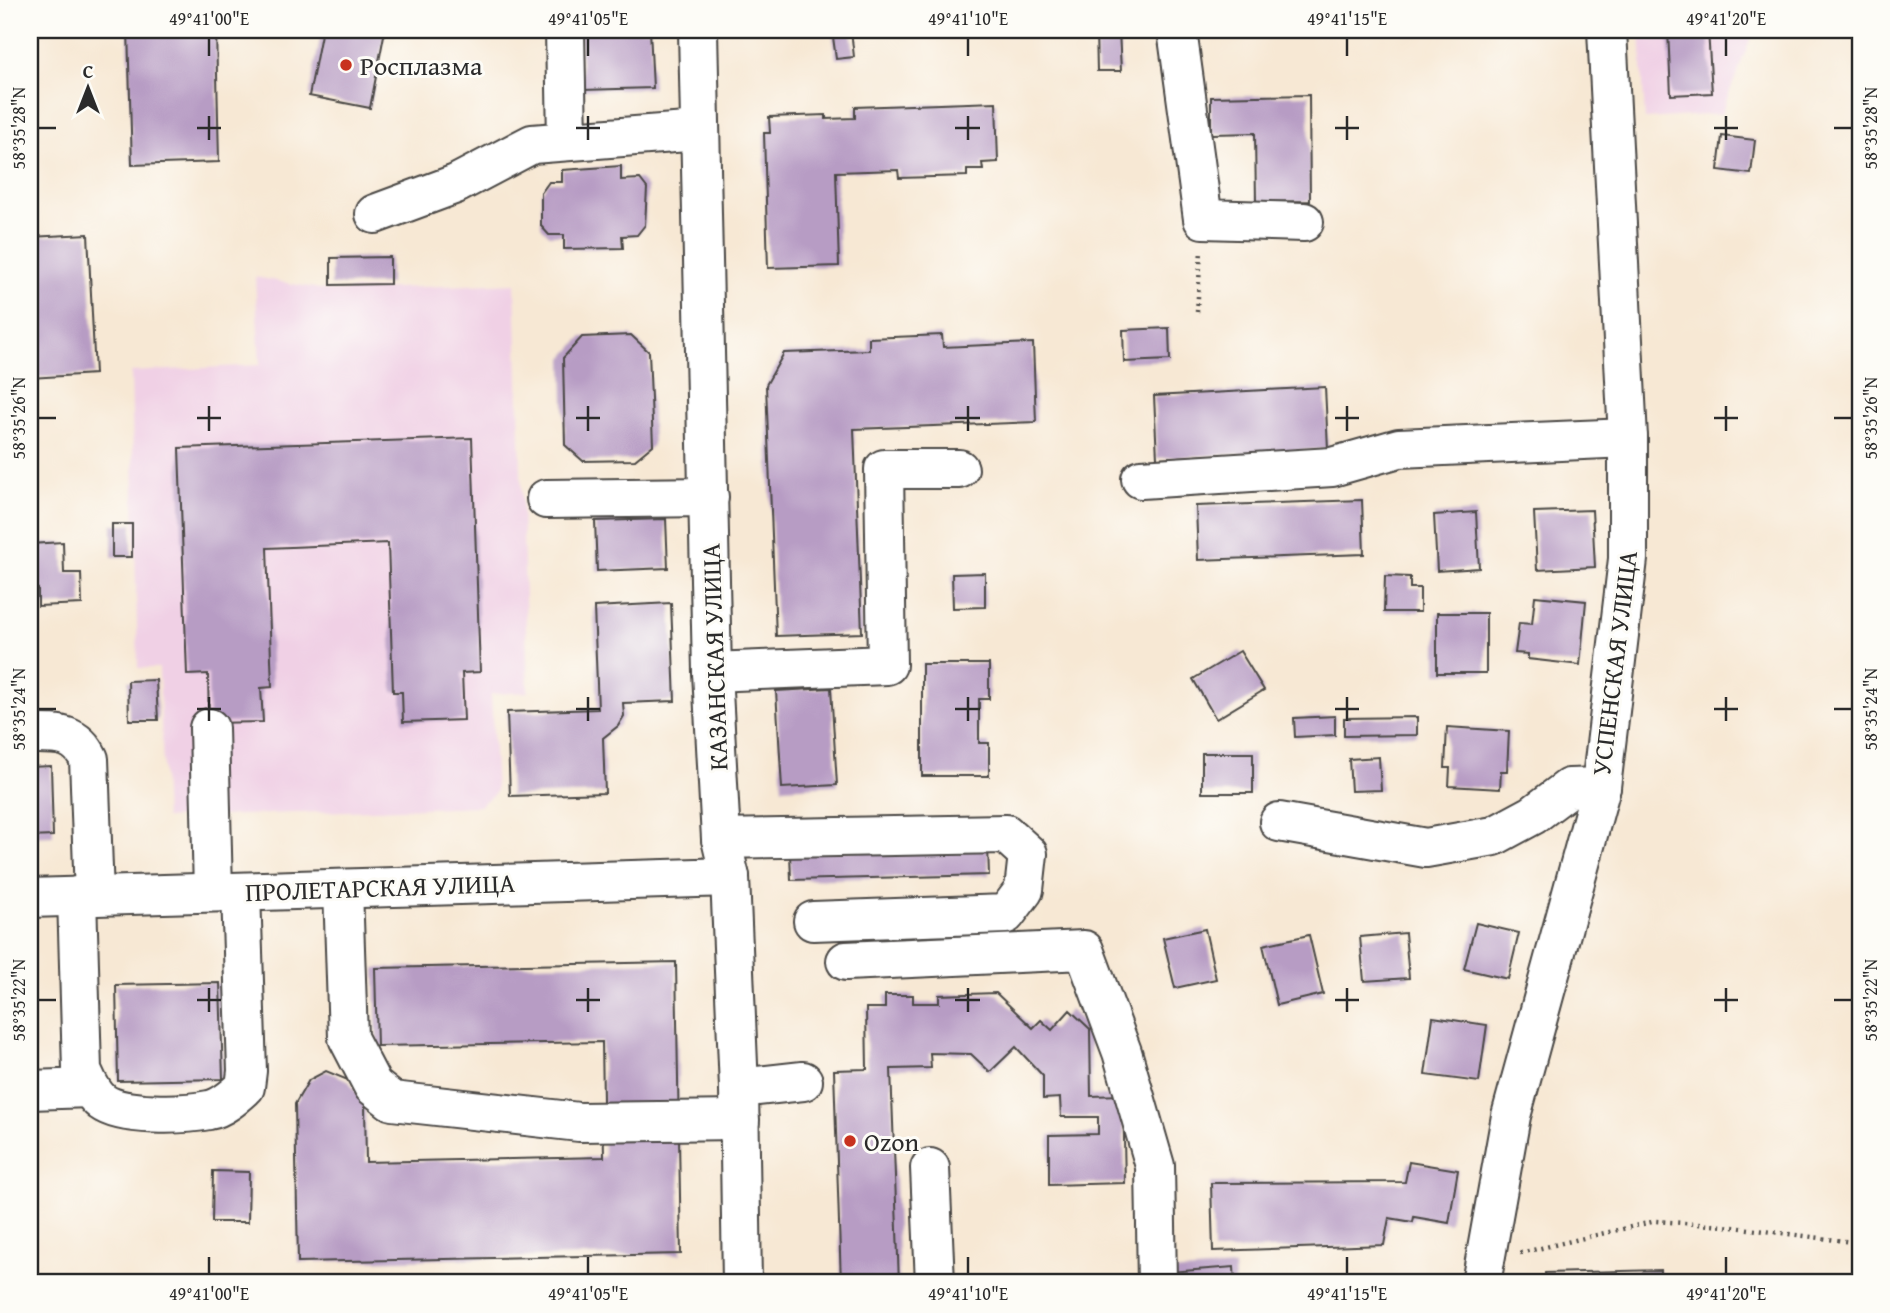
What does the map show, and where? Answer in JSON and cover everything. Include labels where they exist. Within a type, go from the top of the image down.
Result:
[{"type":"street","points":[[565,30],[567,141]]},
{"type":"street","name":"КАЗАНСКАЯ УЛИЦА","points":[[698,30],[712,672],[721,839],[730,877],[740,1104],[742,1283]]},
{"type":"street","points":[[1177,30],[1203,219],[1304,222]]},
{"type":"street","name":"УСПЕНСКАЯ УЛИЦА","points":[[1483,1273],[1511,1116],[1601,787],[1628,559],[1629,438],[1607,30]]},
{"type":"street","points":[[375,214],[456,184],[531,144],[700,131]]},
{"type":"street","points":[[1141,480],[1332,467],[1399,448],[1629,438]]},
{"type":"street","points":[[712,672],[887,665],[884,469],[959,469]]},
{"type":"street","points":[[546,499],[709,497]]},
{"type":"street","points":[[30,734],[54,734],[71,738],[82,745],[89,759],[82,1070],[90,1088],[103,1102],[142,1114],[211,1110],[230,1100],[245,1087],[247,1071],[209,729]]},
{"type":"street","points":[[1279,822],[1426,848],[1494,836],[1533,815],[1569,788],[1601,787]]},
{"type":"street","points":[[721,839],[1006,834],[1028,853],[1024,890],[1006,914],[813,921]]},
{"type":"street","name":"ПРОЛЕТАРСКАЯ УЛИЦА","points":[[30,898],[730,877]]},
{"type":"street","points":[[343,889],[348,1038],[373,1086],[392,1101],[579,1122],[740,1104],[803,1081]]},
{"type":"street","points":[[846,961],[1084,950],[1122,1052],[1155,1166],[1157,1283]]},
{"type":"street","points":[[30,1090],[90,1088]]},
{"type":"street","points":[[929,1168],[934,1283]]},
{"type":"path","points":[[1197,312],[1203,219]]},
{"type":"path","points":[[1483,1273],[1656,1221],[1726,1226],[1860,1242]]},
{"type":"shaded area","points":[[1640,30],[1754,30],[1721,114],[1645,119]]},
{"type":"shaded area","points":[[255,277],[330,291],[515,283],[528,692],[491,694],[496,792],[479,806],[165,818],[159,668],[138,668],[131,372],[260,365]]},
{"type":"building","points":[[128,30],[216,30],[219,162],[132,165]]},
{"type":"building","name":"Росплазма","points":[[305,30],[385,30],[370,108],[309,96],[321,34]]},
{"type":"building","points":[[580,30],[650,30],[653,88],[582,90]]},
{"type":"building","points":[[832,30],[851,30],[854,57],[836,59]]},
{"type":"building","points":[[1096,30],[1119,30],[1121,71],[1097,71]]},
{"type":"building","points":[[1668,30],[1708,30],[1712,93],[1671,95]]},
{"type":"building","points":[[1309,95],[1310,201],[1256,202],[1255,133],[1211,134],[1211,97]]},
{"type":"building","points":[[996,102],[998,162],[982,163],[983,170],[967,170],[967,176],[899,178],[898,170],[836,172],[839,266],[768,268],[764,133],[770,133],[769,117],[826,115],[826,119],[855,118],[855,107]]},
{"type":"building","points":[[1722,136],[1755,140],[1751,174],[1718,170]]},
{"type":"building","points":[[621,166],[621,180],[640,179],[647,188],[645,225],[637,235],[622,236],[623,248],[564,249],[564,235],[549,235],[541,226],[541,193],[549,182],[562,182],[562,170]]},
{"type":"building","points":[[88,234],[95,374],[30,378],[30,237]]},
{"type":"building","points":[[390,257],[390,284],[331,285],[331,258]]},
{"type":"building","points":[[1169,328],[1170,360],[1124,362],[1123,330]]},
{"type":"building","points":[[631,335],[649,352],[653,445],[635,460],[583,461],[565,445],[563,358],[582,337]]},
{"type":"building","points":[[942,335],[943,347],[1033,343],[1036,422],[854,429],[862,633],[776,636],[766,385],[784,353],[869,350],[869,338]]},
{"type":"building","points":[[1325,387],[1328,449],[1157,458],[1154,396]]},
{"type":"building","points":[[472,438],[480,672],[462,673],[464,720],[403,722],[402,692],[393,692],[388,543],[267,548],[272,687],[261,688],[263,722],[209,723],[208,674],[187,675],[179,448]]},
{"type":"building","points":[[1362,500],[1364,554],[1198,560],[1196,506]]},
{"type":"building","points":[[1592,510],[1595,567],[1537,570],[1534,512]]},
{"type":"building","points":[[1476,512],[1479,568],[1437,571],[1434,515]]},
{"type":"building","points":[[666,519],[668,568],[597,571],[595,521]]},
{"type":"building","points":[[112,524],[132,524],[132,557],[112,557]]},
{"type":"building","points":[[63,542],[64,573],[81,573],[82,604],[38,606],[38,589],[30,590],[30,544]]},
{"type":"building","points":[[985,573],[985,607],[953,608],[952,574]]},
{"type":"building","points":[[1385,576],[1410,577],[1410,588],[1420,588],[1420,612],[1384,612]]},
{"type":"building","points":[[1535,596],[1586,601],[1580,665],[1528,659],[1528,654],[1515,653],[1519,623],[1532,624]]},
{"type":"building","points":[[671,603],[675,701],[623,703],[624,716],[618,726],[603,738],[605,793],[510,796],[507,712],[598,709],[594,607]]},
{"type":"building","points":[[1437,613],[1486,613],[1486,673],[1437,673]]},
{"type":"building","points":[[1240,651],[1264,690],[1216,719],[1193,679]]},
{"type":"building","points":[[922,664],[989,664],[989,699],[979,699],[979,743],[989,743],[989,776],[922,776]]},
{"type":"building","points":[[156,680],[158,720],[129,720],[128,681]]},
{"type":"building","points":[[831,688],[837,785],[782,788],[776,691]]},
{"type":"building","points":[[1335,716],[1335,735],[1295,737],[1294,718]]},
{"type":"building","points":[[1417,717],[1417,735],[1344,736],[1344,718]]},
{"type":"building","points":[[1447,727],[1509,731],[1507,771],[1501,771],[1500,789],[1449,786],[1450,768],[1445,768]]},
{"type":"building","points":[[1202,753],[1253,753],[1253,793],[1202,793]]},
{"type":"building","points":[[1379,757],[1381,790],[1351,791],[1349,759]]},
{"type":"building","points":[[51,766],[53,836],[30,837],[30,767]]},
{"type":"building","points":[[988,847],[989,875],[791,880],[790,852]]},
{"type":"building","points":[[1476,923],[1519,933],[1508,979],[1464,969]]},
{"type":"building","points":[[1205,929],[1216,979],[1175,988],[1163,938]]},
{"type":"building","points":[[1405,933],[1409,978],[1364,981],[1360,937]]},
{"type":"building","points":[[1309,935],[1323,994],[1277,1005],[1263,945]]},
{"type":"building","points":[[676,962],[681,1254],[298,1262],[295,1104],[309,1080],[326,1071],[348,1080],[365,1105],[366,1162],[604,1157],[602,1042],[377,1046],[375,968]]},
{"type":"building","points":[[220,983],[223,1079],[118,1081],[116,985]]},
{"type":"building","points":[[996,993],[1033,1028],[1041,1020],[1052,1030],[1070,1010],[1090,1029],[1091,1096],[1123,1095],[1125,1183],[1049,1185],[1049,1135],[1098,1134],[1098,1117],[1061,1117],[1060,1098],[1043,1099],[1043,1076],[1016,1047],[990,1072],[971,1054],[930,1053],[931,1068],[891,1069],[899,1283],[841,1283],[834,1070],[867,1069],[866,1008],[885,1008],[885,995],[913,995],[913,1003],[939,1003],[939,995]]},
{"type":"building","points":[[32,1001],[34,1062],[30,1062]]},
{"type":"building","points":[[1433,1017],[1487,1025],[1479,1082],[1425,1075]]},
{"type":"building","points":[[1409,1162],[1458,1170],[1449,1223],[1414,1217],[1413,1222],[1389,1218],[1384,1245],[1213,1251],[1211,1183],[1405,1182]]},
{"type":"building","points":[[213,1171],[249,1172],[248,1222],[212,1222]]},
{"type":"building","points":[[1234,1267],[1235,1283],[1171,1283],[1170,1272]]},
{"type":"building","points":[[1660,1270],[1660,1283],[1545,1283],[1545,1273]]},
{"type":"place","name":"Росплазма","points":[[346,65]]},
{"type":"place","name":"Ozon","points":[[850,1141]]}]
